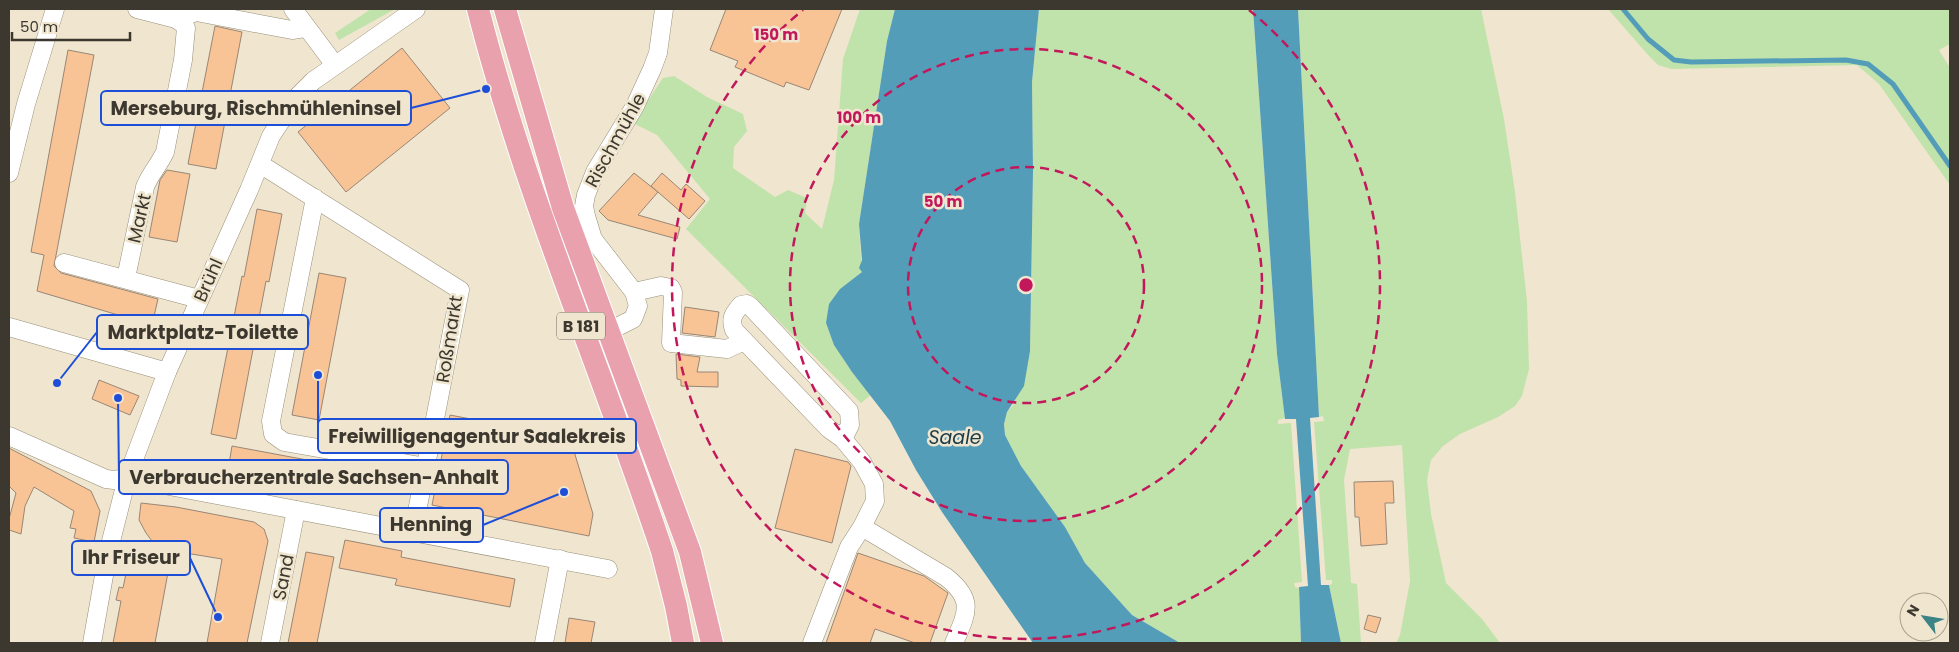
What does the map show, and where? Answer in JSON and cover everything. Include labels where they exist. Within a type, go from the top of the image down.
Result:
[{"type":"main road","name":"B 181","points":[[478,9],[490,56],[550,239],[646,501],[662,551],[683,643]]},
{"type":"main road","name":"B 181","points":[[505,9],[563,208],[607,332],[690,552],[712,643]]},
{"type":"street","points":[[9,173],[26,104],[55,9]]},
{"type":"street","points":[[137,9],[176,19],[196,12],[292,30],[305,28]]},
{"type":"street","points":[[293,9],[305,28],[335,65]]},
{"type":"street","name":"Brühl","points":[[92,643],[108,553],[127,478],[167,372],[271,136],[296,98],[313,82],[416,9]]},
{"type":"street","name":"Rischmühle","points":[[634,292],[593,239],[584,206],[595,172],[635,106],[652,68],[658,53],[664,9]]},
{"type":"street","name":"Markt","points":[[126,278],[145,187],[165,152],[178,86],[186,33],[184,24],[176,19]]},
{"type":"street","name":"Roßmarkt","points":[[260,164],[460,290],[413,532]]},
{"type":"street","points":[[315,198],[271,422],[273,434],[284,442],[426,468]]},
{"type":"street","points":[[64,263],[199,299]]},
{"type":"street","points":[[607,332],[633,319],[638,306],[634,292],[661,286],[671,288],[673,292],[671,343],[727,349],[744,340]]},
{"type":"street","points":[[812,643],[849,547],[875,501],[874,484],[862,462],[843,439],[829,429],[734,330],[731,322],[733,314],[741,305],[747,304],[849,411],[850,425],[843,439]]},
{"type":"street","points":[[9,327],[167,372]]},
{"type":"street","points":[[9,436],[99,477],[114,480],[127,478],[560,558],[608,569]]},
{"type":"street","name":"Sand","points":[[270,643],[296,510]]},
{"type":"street","points":[[862,527],[946,577],[958,587],[965,600],[966,614],[954,643]]},
{"type":"street","points":[[544,643],[560,558]]},
{"type":"green space","points":[[371,9],[395,9],[339,40],[335,33]]},
{"type":"green space","points":[[860,9],[895,9],[887,41],[859,224],[862,272],[857,276],[826,323],[839,353],[871,395],[861,403],[686,229],[710,199],[657,135],[633,123],[663,78],[674,76],[707,97],[743,114],[747,131],[734,147],[733,168],[775,197],[788,190],[807,198],[805,213],[822,229],[834,180],[843,59]]},
{"type":"green space","points":[[1039,9],[1253,9],[1277,354],[1285,418],[1278,420],[1278,424],[1291,423],[1302,582],[1294,583],[1295,587],[1299,588],[1301,643],[1180,643],[1132,615],[1085,563],[1065,527],[1021,466],[1005,435],[1004,424],[1007,412],[1014,404],[1030,351],[1033,171],[1032,82]]},
{"type":"green space","points":[[1298,9],[1481,9],[1504,119],[1515,192],[1527,301],[1529,369],[1522,396],[1515,406],[1498,417],[1460,434],[1443,446],[1431,460],[1427,480],[1431,514],[1446,583],[1482,619],[1500,643],[1396,643],[1400,635],[1410,581],[1402,445],[1350,449],[1344,480],[1351,583],[1357,584],[1361,643],[1341,643],[1329,585],[1332,584],[1332,580],[1326,580],[1314,422],[1324,421],[1323,416],[1319,417]]},
{"type":"green space","points":[[1608,9],[1950,9],[1950,44],[1939,50],[1950,68],[1950,185],[1879,84],[1857,65],[1671,69],[1658,65]]},
{"type":"water","name":"Saale","points":[[895,9],[1039,9],[1032,82],[1033,171],[1030,351],[1024,386],[1007,412],[1004,424],[1005,435],[1021,466],[1065,527],[1085,563],[1132,615],[1180,643],[1033,643],[942,512],[916,470],[890,421],[852,372],[834,345],[826,323],[829,304],[840,289],[862,272],[859,268],[862,260],[859,224],[887,41]]},
{"type":"water","points":[[1253,9],[1298,9],[1319,417],[1310,418],[1321,585],[1329,585],[1341,643],[1301,643],[1299,587],[1308,586],[1296,419],[1285,419],[1277,354]]},
{"type":"building","points":[[726,9],[842,9],[809,90],[786,82],[784,87],[735,67],[738,61],[710,50]]},
{"type":"building","points":[[215,26],[242,32],[216,169],[188,164]]},
{"type":"building","points":[[402,48],[450,108],[346,192],[298,132]]},
{"type":"building","points":[[68,50],[94,55],[54,266],[61,273],[158,299],[152,325],[37,291],[44,255],[31,252]]},
{"type":"building","points":[[167,170],[190,174],[177,242],[149,237],[160,180]]},
{"type":"building","points":[[634,173],[658,192],[638,215],[680,227],[677,239],[608,220],[599,211]]},
{"type":"building","points":[[662,173],[681,190],[686,184],[705,201],[689,219],[651,186]]},
{"type":"building","points":[[257,209],[282,214],[269,282],[266,281],[236,439],[211,434]]},
{"type":"building","points":[[319,273],[346,278],[319,420],[292,415]]},
{"type":"building","points":[[685,307],[719,312],[715,337],[682,333]]},
{"type":"building","points":[[676,354],[700,357],[697,372],[718,372],[718,387],[681,386],[681,380],[677,379]]},
{"type":"building","points":[[99,380],[139,396],[130,415],[92,399]]},
{"type":"building","points":[[450,415],[570,438],[593,514],[589,536],[432,505]]},
{"type":"building","points":[[232,446],[350,468],[345,493],[228,470]]},
{"type":"building","points":[[9,448],[91,491],[100,511],[94,542],[74,538],[76,529],[70,528],[74,511],[34,487],[25,506],[21,534],[9,530],[9,519],[16,493],[9,486]]},
{"type":"building","points":[[795,449],[848,462],[851,466],[832,543],[775,528]]},
{"type":"building","points":[[1393,481],[1394,503],[1385,503],[1387,544],[1361,546],[1359,517],[1355,517],[1354,482]]},
{"type":"building","points":[[141,503],[176,507],[254,522],[264,529],[268,541],[247,643],[207,643],[222,559],[173,551],[170,565],[146,533],[139,520]]},
{"type":"building","points":[[345,540],[402,551],[401,557],[515,579],[510,607],[395,585],[397,579],[339,568]]},
{"type":"building","points":[[306,552],[334,557],[317,643],[288,643]]},
{"type":"building","points":[[858,553],[924,576],[948,593],[930,643],[915,643],[875,629],[870,643],[826,643]]},
{"type":"building","points":[[129,559],[169,567],[155,643],[113,643],[121,601],[116,600],[119,587],[123,588]]},
{"type":"building","points":[[1368,615],[1381,618],[1376,633],[1364,629]]},
{"type":"building","points":[[569,618],[595,622],[591,643],[565,643]]},
{"type":"waterway","points":[[1623,9],[1648,39],[1674,60],[1691,62],[1846,60],[1868,64],[1893,84],[1950,166]]},
{"type":"place","name":"Merseburg, Rischmühleninsel","points":[[486,89]]},
{"type":"place","name":"Freiwilligenagentur Saalekreis","points":[[318,375]]},
{"type":"place","name":"Marktplatz-Toilette","points":[[57,383]]},
{"type":"place","name":"Verbraucherzentrale Sachsen-Anhalt","points":[[118,398]]},
{"type":"place","name":"Henning","points":[[564,492]]},
{"type":"place","name":"Ihr Friseur","points":[[218,617]]}]
